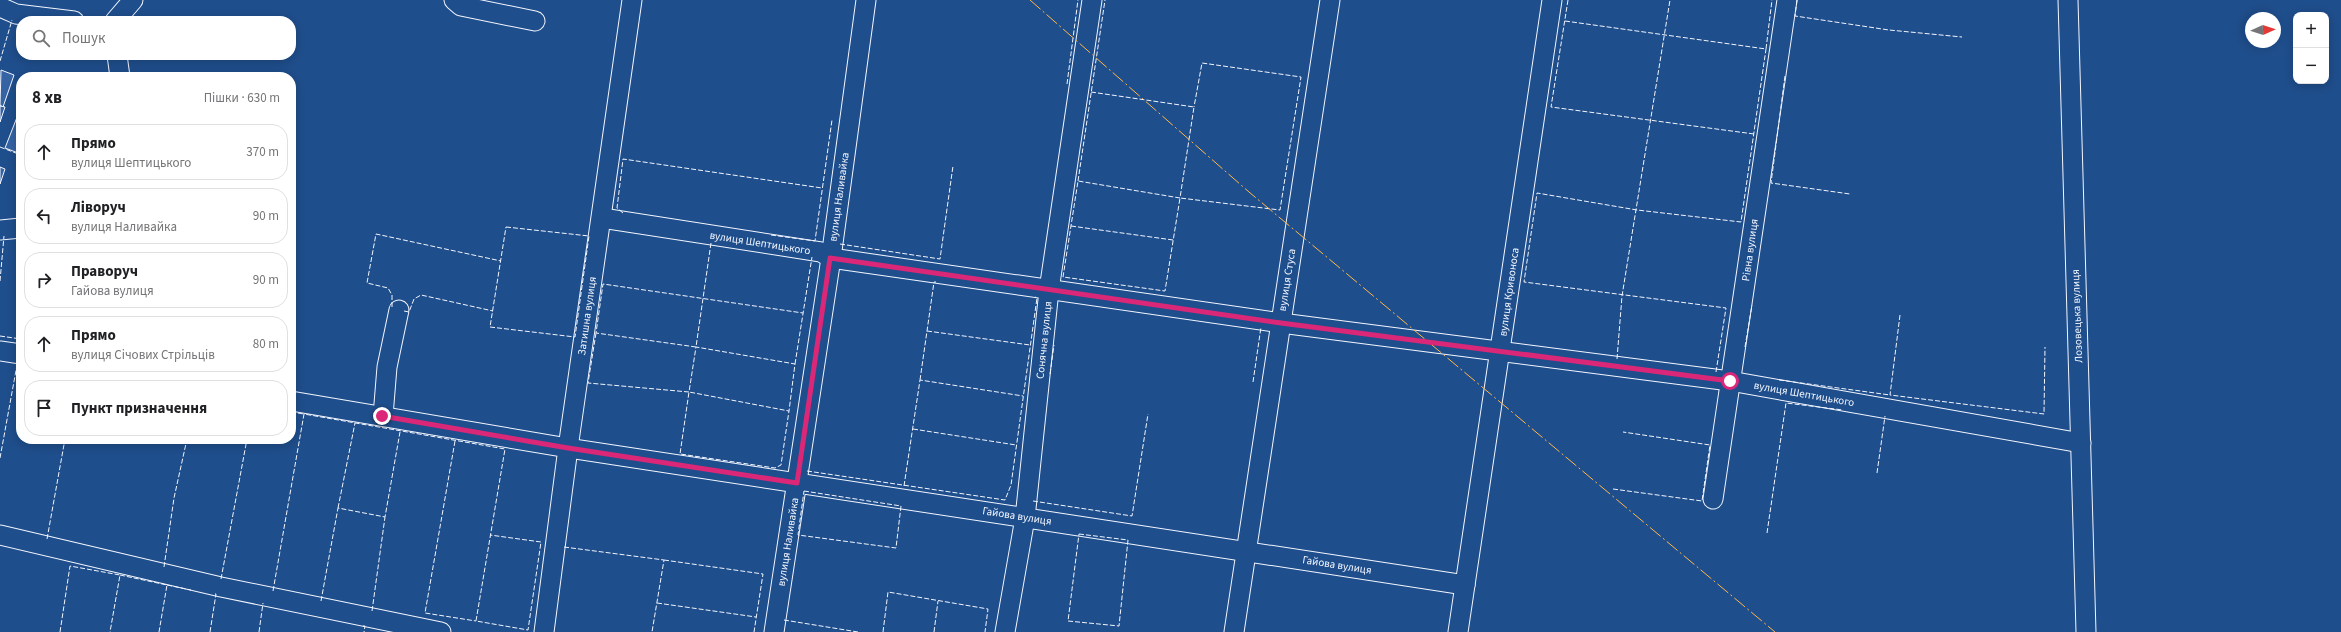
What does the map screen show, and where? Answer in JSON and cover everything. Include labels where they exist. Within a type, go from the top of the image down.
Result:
[{"type":"street","points":[[119,16],[133,0]]},
{"type":"street","points":[[454,0],[461,6],[535,21]]},
{"type":"street","name":"Затишна вулиця","points":[[544,632],[568,448],[632,0]]},
{"type":"street","name":"вулиця Наливайка","points":[[774,632],[830,258],[866,0]]},
{"type":"street","name":"Сонячна вулиця","points":[[1005,632],[1025,518],[1049,290],[1092,0]]},
{"type":"street","name":"вулиця Стуса","points":[[1234,632],[1330,0]]},
{"type":"street","name":"вулиця Кривоноса","points":[[1458,632],[1552,0]]},
{"type":"street","name":"Рівна вулиця","points":[[1713,499],[1787,0]]},
{"type":"street","name":"Лозовецька вулиця","points":[[2068,0],[2086,632]]},
{"type":"street","points":[[0,7],[16,14],[33,16]]},
{"type":"street","points":[[118,60],[119,72]]},
{"type":"street","name":"вулиця Шептицького","points":[[602,218],[821,252],[830,258],[1049,290],[1281,323],[1500,350],[1730,381],[2081,443]]},
{"type":"street","points":[[0,230],[16,228]]},
{"type":"street","points":[[382,416],[387,367],[399,310]]},
{"type":"street","points":[[0,350],[16,353]]},
{"type":"street","name":"Гайова вулиця","points":[[296,402],[568,448],[1465,585]]},
{"type":"street","points":[[0,535],[221,587],[441,632]]},
{"type":"building","points":[[1,70],[14,75],[3,107],[0,105]]},
{"type":"building","points":[[0,106],[5,107],[0,122]]},
{"type":"building","points":[[16,120],[16,152],[5,148]]},
{"type":"building","points":[[0,167],[5,169],[0,184]]},
{"type":"fence","points":[[1067,84],[1078,0]]},
{"type":"fence","points":[[1078,181],[1105,0]]},
{"type":"fence","points":[[1568,0],[1551,107],[1754,134]]},
{"type":"fence","points":[[1617,359],[1622,296],[1670,0]]},
{"type":"fence","points":[[1565,21],[1766,49],[1772,0]]},
{"type":"fence","points":[[1797,0],[1795,16],[1889,30],[1962,37]]},
{"type":"fence","points":[[0,61],[12,20]]},
{"type":"fence","points":[[1716,372],[1726,308],[1524,282],[1537,193],[1637,210],[1741,222],[1766,49]]},
{"type":"fence","points":[[1091,92],[1194,107],[1180,198],[1078,181],[1063,277],[1165,291],[1180,198],[1280,210],[1301,77],[1202,63],[1194,107]]},
{"type":"fence","points":[[1785,76],[1771,183],[1850,194]]},
{"type":"fence","points":[[771,235],[815,241],[832,120]]},
{"type":"fence","points":[[0,147],[16,153]]},
{"type":"fence","points":[[623,213],[617,208],[623,159],[822,188]]},
{"type":"fence","points":[[840,244],[940,259],[953,166]]},
{"type":"fence","points":[[1071,226],[1173,240]]},
{"type":"fence","points":[[506,227],[589,236],[575,337],[490,327],[506,227]]},
{"type":"fence","points":[[392,307],[392,295],[388,288],[367,283],[376,234],[501,261]]},
{"type":"fence","points":[[0,281],[4,236]]},
{"type":"fence","points":[[711,243],[696,347],[596,333],[603,284],[803,313]]},
{"type":"fence","points":[[795,364],[812,257]]},
{"type":"fence","points":[[920,380],[934,282],[936,282]]},
{"type":"fence","points":[[404,311],[409,312],[414,299],[421,295],[493,311]]},
{"type":"fence","points":[[807,471],[1005,500],[1011,485],[1037,298],[1035,297]]},
{"type":"fence","points":[[1745,347],[1752,305]]},
{"type":"fence","points":[[1900,315],[1890,395],[2044,414],[2045,347]]},
{"type":"fence","points":[[1253,382],[1261,327]]},
{"type":"fence","points":[[927,331],[1030,345]]},
{"type":"fence","points":[[596,333],[588,383],[689,392],[696,347],[795,364],[789,411],[689,392],[680,454],[775,468],[781,465],[789,411]]},
{"type":"fence","points":[[0,336],[16,338]]},
{"type":"fence","points":[[1050,374],[1054,345]]},
{"type":"fence","points":[[0,458],[16,370]]},
{"type":"fence","points":[[904,486],[920,380],[1023,396]]},
{"type":"fence","points":[[1779,380],[1890,395]]},
{"type":"fence","points":[[1767,533],[1786,403],[1843,410]]},
{"type":"fence","points":[[296,413],[304,414]]},
{"type":"fence","points":[[273,591],[304,414],[505,449],[476,621],[528,630],[541,542],[490,535]]},
{"type":"fence","points":[[1033,501],[1132,516],[1148,414]]},
{"type":"fence","points":[[1877,473],[1885,416]]},
{"type":"fence","points":[[338,508],[355,423]]},
{"type":"fence","points":[[913,429],[1016,445]]},
{"type":"fence","points":[[321,601],[338,508],[385,517],[400,432]]},
{"type":"fence","points":[[1613,489],[1702,501],[1710,445],[1623,432]]},
{"type":"fence","points":[[455,441],[425,613],[476,621]]},
{"type":"fence","points":[[47,539],[64,444]]},
{"type":"fence","points":[[164,567],[174,498],[186,444]]},
{"type":"fence","points":[[221,579],[246,444]]},
{"type":"fence","points":[[804,491],[901,506],[896,548],[798,535],[804,491]]},
{"type":"fence","points":[[372,611],[385,517]]},
{"type":"fence","points":[[1079,534],[1128,540],[1119,626],[1068,621],[1079,534]]},
{"type":"fence","points":[[564,547],[664,560],[652,632]]},
{"type":"fence","points":[[664,560],[763,574],[754,632]]},
{"type":"fence","points":[[60,632],[70,566],[120,575],[110,632]]},
{"type":"fence","points":[[120,575],[167,585],[159,632]]},
{"type":"fence","points":[[167,585],[191,590]]},
{"type":"fence","points":[[883,632],[888,592],[988,609],[985,632]]},
{"type":"fence","points":[[210,632],[215,594]]},
{"type":"fence","points":[[934,632],[938,601]]},
{"type":"fence","points":[[259,632],[263,603]]},
{"type":"fence","points":[[657,603],[756,617]]},
{"type":"fence","points":[[784,620],[858,632]]},
{"type":"fence","points":[[363,626],[365,626],[364,632]]},
{"type":"power","points":[[1030,0],[1249,192],[1775,632]]},
{"type":"route","points":[[382,416],[568,448],[797,483],[830,258],[1281,323],[1500,350],[1730,381]]}]
